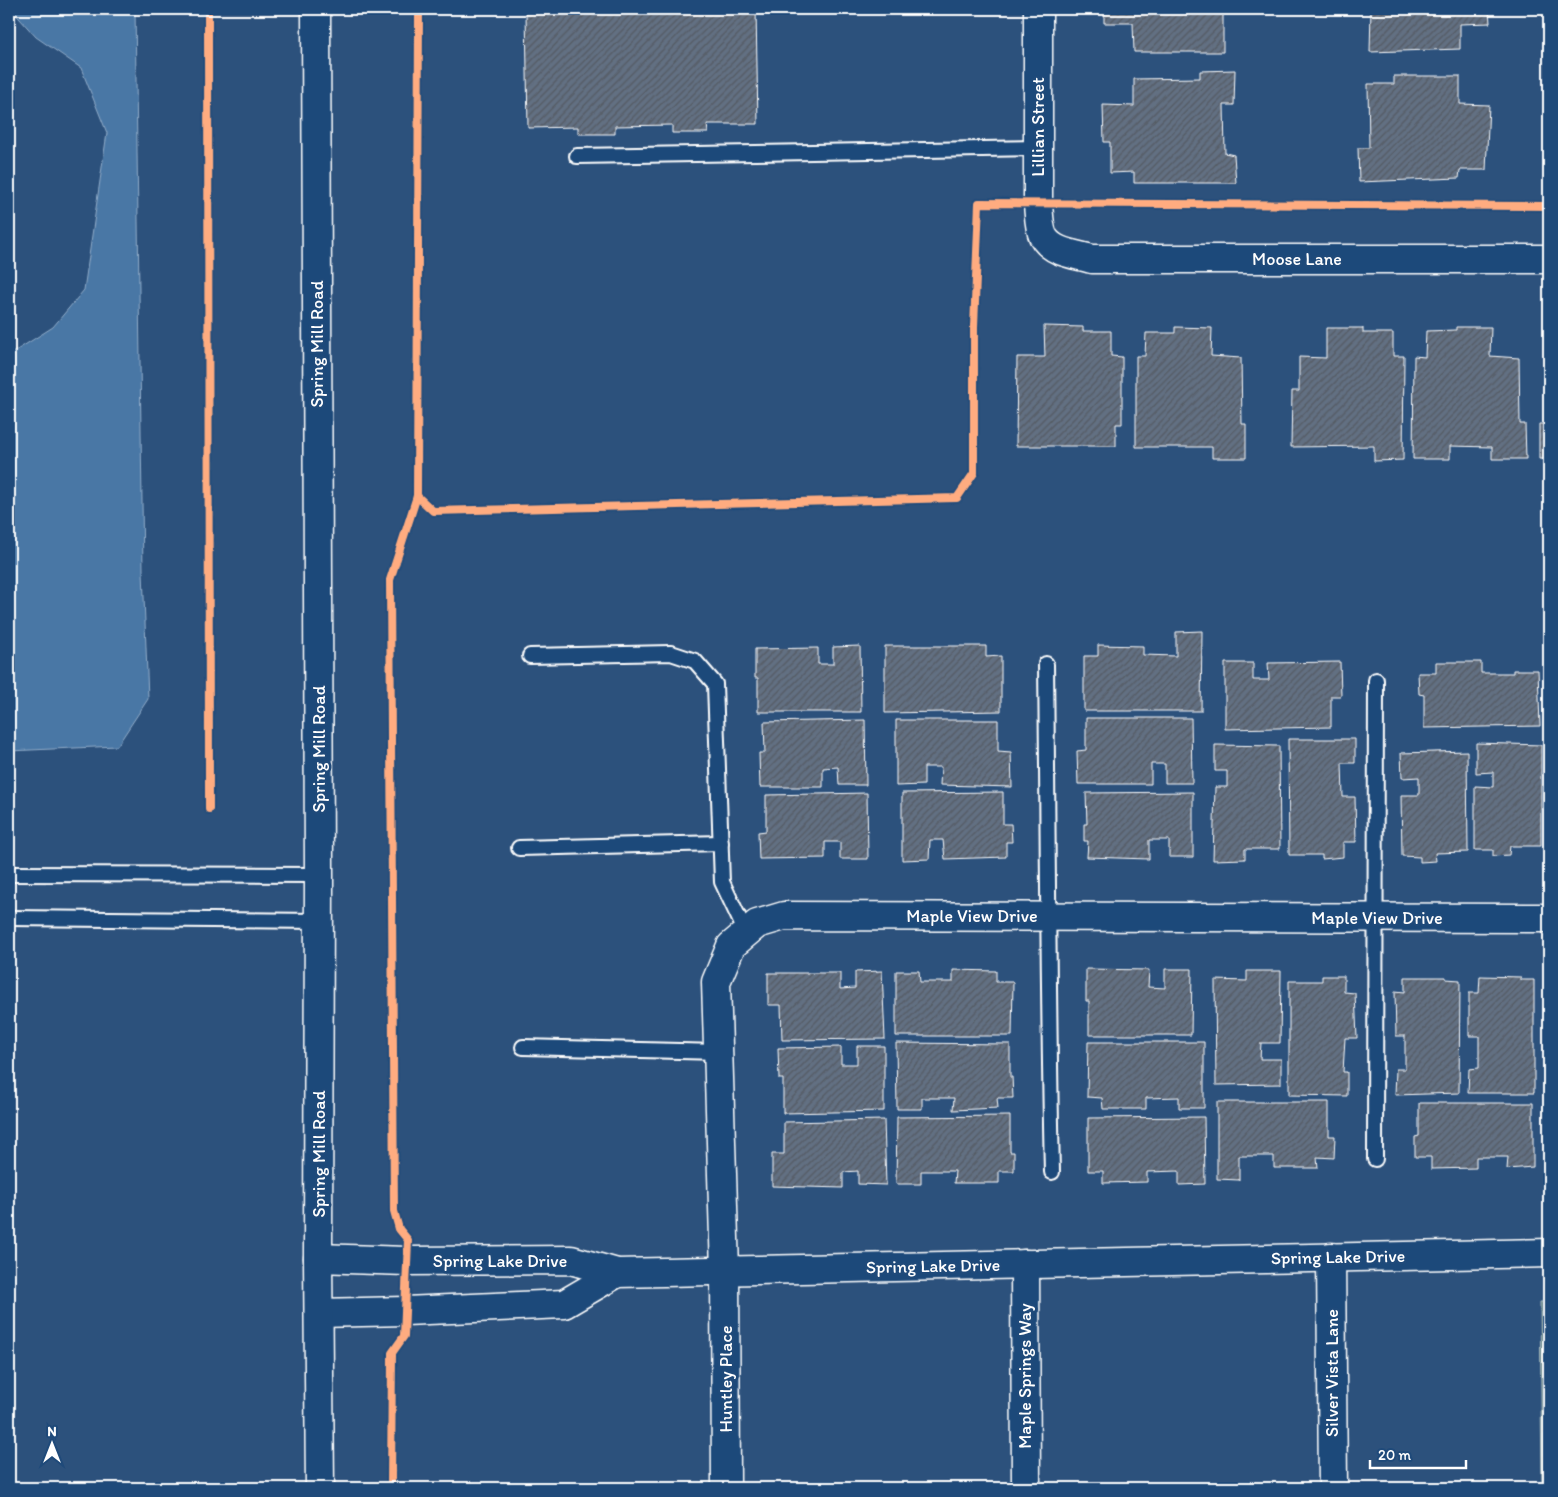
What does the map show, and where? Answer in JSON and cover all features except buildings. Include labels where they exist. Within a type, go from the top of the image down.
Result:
[{"type":"street","name":"Spring Mill Road","points":[[316,9],[320,875],[318,1258],[320,1488]]},
{"type":"street","name":"Lillian Street","points":[[1038,9],[1038,204],[1042,234],[1049,244]]},
{"type":"street","name":"Moose Lane","points":[[1049,244],[1059,250],[1092,259],[1549,259]]},
{"type":"street","name":"Maple View Drive","points":[[725,1270],[716,982],[731,946],[757,924],[784,916],[1549,918]]},
{"type":"street","name":"Spring Lake Drive","points":[[318,1258],[406,1261],[571,1260],[617,1273],[1549,1253]]},
{"type":"street","name":"Silver Vista Lane","points":[[1332,1257],[1333,1488]]},
{"type":"street","name":"Maple Springs Way","points":[[1025,1264],[1026,1488]]},
{"type":"street","name":"Huntley Place","points":[[725,1270],[726,1488]]},
{"type":"street","points":[[319,1313],[564,1304],[617,1273]]},
{"type":"lane","points":[[577,156],[1038,148]]},
{"type":"lane","points":[[530,656],[671,653],[695,661],[715,684],[722,882],[746,933]]},
{"type":"lane","points":[[1046,664],[1049,917],[1048,1012],[1052,1172]]},
{"type":"lane","points":[[1375,1159],[1376,680]]},
{"type":"lane","points":[[520,848],[721,844]]},
{"type":"lane","points":[[9,874],[320,875]]},
{"type":"lane","points":[[9,918],[320,921]]},
{"type":"lane","points":[[523,1047],[719,1052]]},
{"type":"green space","points":[[1540,1302],[1549,1302],[1549,1488],[1542,1488]]},
{"type":"water","points":[[11,9],[135,9],[143,571],[148,699],[117,746],[9,751],[9,355],[53,327],[84,290],[107,133],[81,68],[36,37]]},
{"type":"cycle path","points":[[208,9],[209,809]]},
{"type":"cycle path","points":[[391,1488],[392,1353],[404,1336],[408,1240],[399,1229],[394,1211],[390,580],[417,496],[419,9]]},
{"type":"cycle path","points":[[417,496],[433,511],[957,498],[974,473],[974,327],[979,203],[1549,206]]}]
